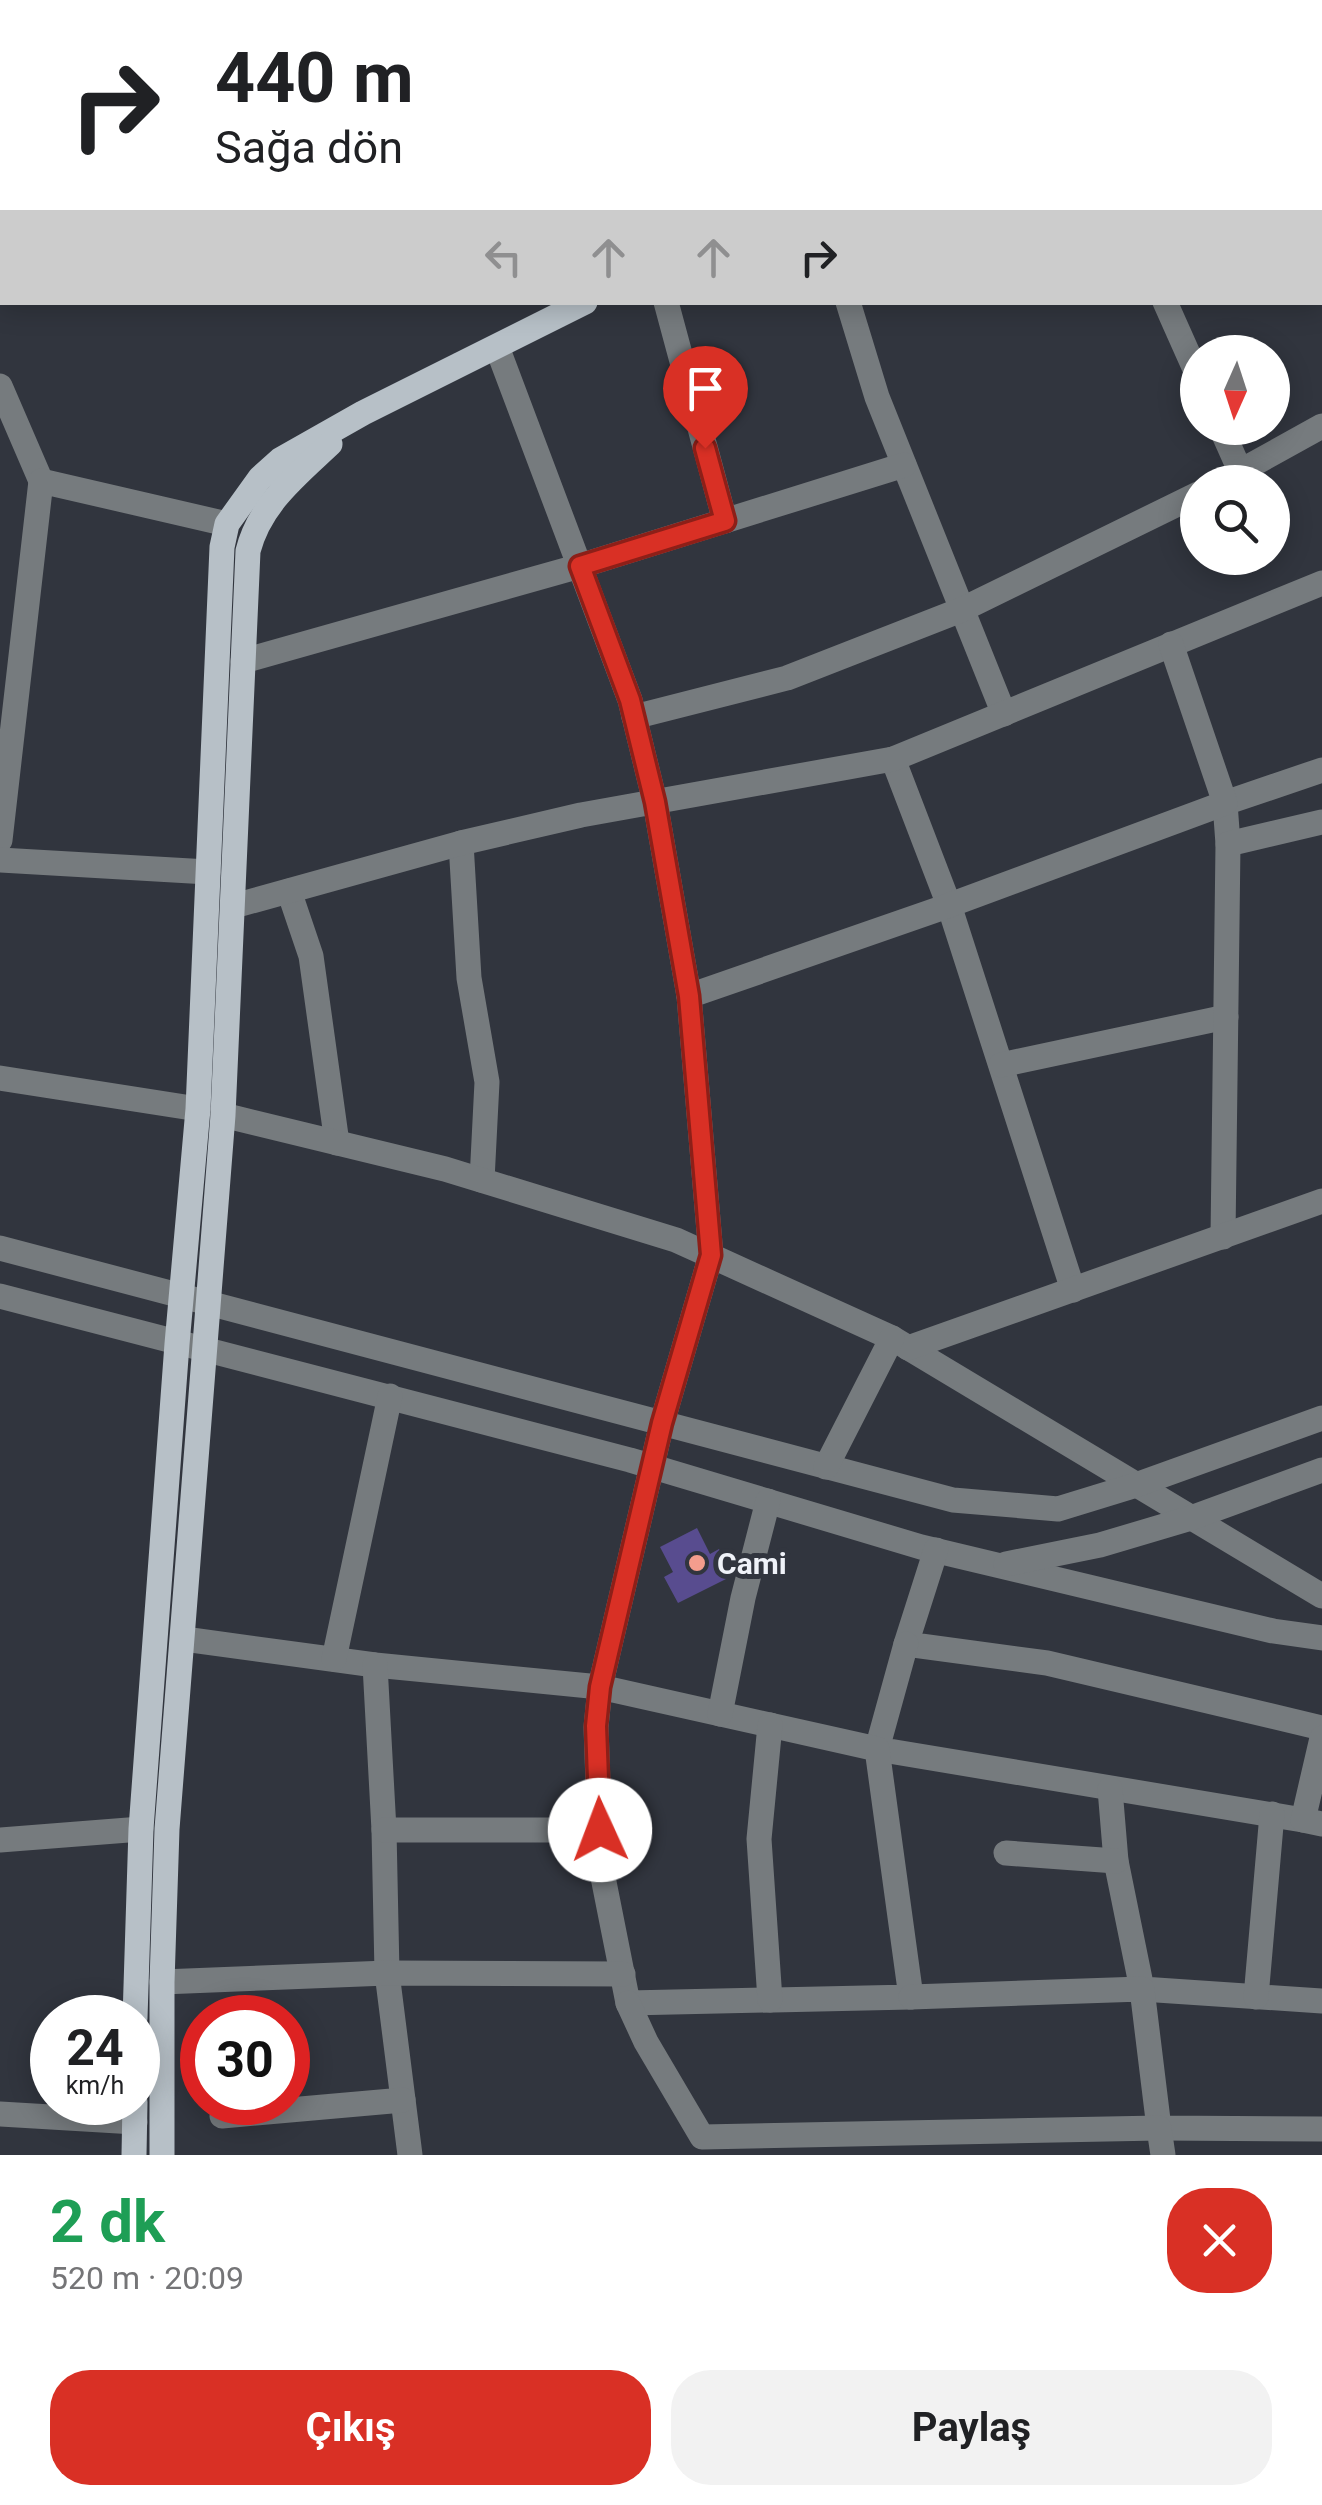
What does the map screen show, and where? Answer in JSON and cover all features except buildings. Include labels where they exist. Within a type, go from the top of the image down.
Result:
[{"type":"main road","points":[[162,2155],[167,1829],[210,1302],[207,904],[222,547],[227,524],[260,478],[280,460],[364,413],[579,305]]},
{"type":"main road","points":[[135,1995],[141,1829],[177,1344],[234,906],[248,551],[254,527],[276,494],[364,413]]},
{"type":"main road","points":[[207,904],[234,906]]},
{"type":"main road","points":[[135,1982],[162,1982]]},
{"type":"main road","points":[[134,2155],[135,2125]]},
{"type":"street","points":[[667,305],[725,521]]},
{"type":"street","points":[[849,305],[877,396],[1004,714]]},
{"type":"street","points":[[1166,305],[1180,336]]},
{"type":"street","points":[[497,346],[634,717],[655,802],[689,996],[711,1255],[662,1423],[600,1687],[596,1726],[601,1867],[628,2003],[646,2042],[706,2146],[978,2143],[1159,2128],[1322,2129]]},
{"type":"street","points":[[0,386],[41,481],[0,840]]},
{"type":"street","points":[[1254,465],[1322,426]]},
{"type":"street","points":[[243,661],[580,566],[904,465]]},
{"type":"street","points":[[41,481],[227,524]]},
{"type":"street","points":[[634,717],[787,678],[961,610],[1180,503]]},
{"type":"street","points":[[234,906],[461,843],[581,815],[893,759],[1322,583]]},
{"type":"street","points":[[1171,644],[1225,804],[1228,844],[1222,1236]]},
{"type":"street","points":[[893,759],[949,906],[1072,1290]]},
{"type":"street","points":[[689,996],[1322,770]]},
{"type":"street","points":[[1228,844],[1322,822]]},
{"type":"street","points":[[461,843],[469,978],[486,1082],[482,1180]]},
{"type":"street","points":[[0,860],[208,872]]},
{"type":"street","points":[[289,890],[311,956],[338,1143]]},
{"type":"street","points":[[1001,1066],[1226,1017]]},
{"type":"street","points":[[0,1078],[210,1112],[482,1180],[676,1240],[900,1343],[1322,1596]]},
{"type":"street","points":[[826,1466],[900,1343],[1320,1207]]},
{"type":"street","points":[[0,1248],[953,1500],[1058,1509],[1134,1486],[1322,1418]]},
{"type":"street","points":[[0,1296],[654,1467],[936,1550],[1273,1631],[1322,1638]]},
{"type":"street","points":[[334,1659],[390,1396]]},
{"type":"street","points":[[1000,1565],[1100,1545],[1191,1518],[1322,1470]]},
{"type":"street","points":[[720,1714],[743,1598],[768,1501]]},
{"type":"street","points":[[910,1998],[877,1749],[936,1550]]},
{"type":"street","points":[[184,1639],[375,1665],[600,1687],[877,1749],[1313,1822],[1322,1738]]},
{"type":"street","points":[[906,1644],[1047,1663],[1322,1728]]},
{"type":"street","points":[[375,1665],[387,1973],[410,2155]]},
{"type":"street","points":[[770,1725],[758,1839],[770,2000]]},
{"type":"street","points":[[1110,1789],[1116,1861],[1142,1990],[1163,2155]]},
{"type":"street","points":[[1256,1997],[1272,1814]]},
{"type":"street","points":[[0,1840],[141,1829]]},
{"type":"street","points":[[384,1830],[600,1830]]},
{"type":"street","points":[[1006,1853],[1116,1861]]},
{"type":"street","points":[[162,1982],[387,1973],[622,1974]]},
{"type":"street","points":[[628,2003],[1142,1990],[1322,2001]]},
{"type":"street","points":[[310,2108],[404,2100]]},
{"type":"street","points":[[0,2114],[30,2114]]},
{"type":"place","name":"Cami","points":[[697,1563]]},
{"type":"route","points":[[600,1830],[596,1726],[600,1687],[662,1423],[711,1255],[689,996],[655,802],[630,700],[580,566],[725,521],[705,448]]}]
